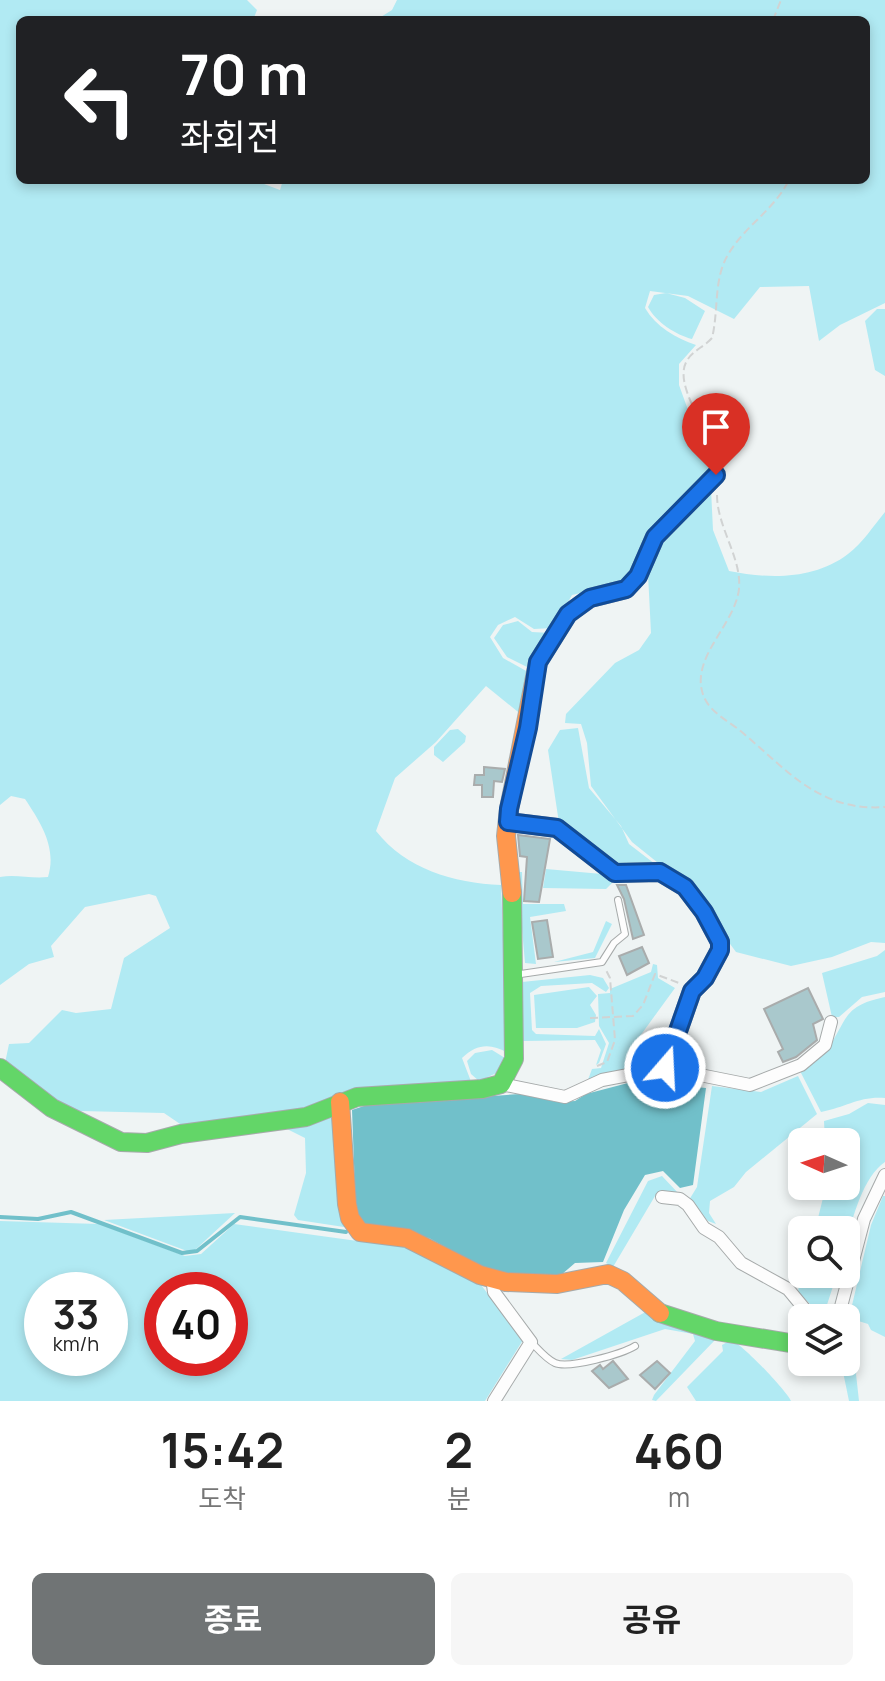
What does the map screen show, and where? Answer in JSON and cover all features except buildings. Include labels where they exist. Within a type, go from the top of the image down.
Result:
[{"type":"street","points":[[501,1084],[514,1059],[508,822],[538,662],[568,614],[590,598],[626,589],[638,576],[655,537],[716,475]]},
{"type":"street","points":[[508,822],[557,828],[615,873],[654,870],[685,887],[720,942],[705,978],[692,991],[665,1068]]},
{"type":"street","points":[[0,1068],[52,1108],[121,1142],[147,1143],[181,1134],[211,1133],[306,1117],[357,1097],[482,1089],[501,1084],[565,1097],[602,1080],[665,1068],[750,1085],[773,1079],[801,1065],[825,1045],[831,1022]]},
{"type":"street","points":[[340,1102],[345,1184],[350,1218],[357,1230],[371,1237],[404,1237],[492,1278],[559,1283],[574,1282],[592,1274],[610,1274],[663,1315],[756,1339],[788,1343]]},
{"type":"street","points":[[842,1304],[864,1219],[885,1175]]},
{"type":"street","points":[[662,1197],[680,1199],[688,1205],[704,1228],[719,1237],[741,1263],[788,1289],[800,1304]]},
{"type":"street","points":[[492,1278],[494,1292],[531,1342],[494,1401]]},
{"type":"lane","points":[[514,975],[602,962],[614,943],[625,934],[618,900]]},
{"type":"lane","points":[[531,1342],[554,1363],[569,1366],[623,1353],[635,1346]]},
{"type":"path","points":[[786,184],[763,218],[729,253],[719,279],[712,338],[689,357],[683,370],[684,384],[714,452],[722,528],[739,587],[733,613],[702,672],[701,689],[709,707],[744,734],[793,780],[843,802],[885,807]]},
{"type":"path","points":[[597,1066],[607,1062],[615,1040],[610,978],[602,962]]},
{"type":"path","points":[[590,1018],[633,1016],[643,1005],[655,974],[692,991]]},
{"type":"shaded area","points":[[0,0],[247,0],[257,10],[255,16],[16,16],[16,184],[264,184],[280,190],[282,184],[870,184],[870,16],[382,16],[392,10],[397,0],[885,0],[885,303],[840,325],[819,341],[809,286],[760,287],[734,319],[688,296],[650,291],[645,308],[655,321],[667,331],[696,345],[679,364],[679,385],[710,471],[619,584],[572,595],[553,628],[534,629],[515,617],[498,625],[490,637],[503,658],[528,672],[523,716],[486,686],[436,742],[395,778],[376,831],[401,855],[432,872],[465,881],[501,885],[508,1053],[484,1046],[462,1058],[472,1084],[305,1115],[183,1126],[164,1113],[80,1111],[54,1102],[5,1063],[9,1044],[29,1043],[62,1010],[76,1013],[111,1009],[124,958],[170,928],[156,896],[149,894],[85,907],[51,946],[54,957],[29,964],[0,985],[0,877],[48,877],[50,856],[42,827],[25,799],[11,796],[0,805]]},
{"type":"shaded area","points":[[666,293],[685,298],[705,311],[692,339],[667,327],[648,307],[654,295]]},
{"type":"shaded area","points":[[877,309],[885,309],[885,376],[875,370],[865,321]]},
{"type":"shaded area","points":[[711,489],[713,530],[729,571],[744,574],[791,575],[835,563],[863,540],[885,512],[885,943],[871,942],[832,957],[791,966],[736,952],[688,887],[632,842],[591,786],[587,743],[581,724],[565,723],[566,714],[615,663],[639,650],[651,633],[648,574],[657,550]]},
{"type":"shaded area","points":[[518,621],[532,632],[550,633],[529,668],[507,657],[494,638],[503,625]]},
{"type":"shaded area","points":[[578,728],[589,788],[621,826],[629,844],[655,864],[624,871],[559,823],[548,750],[560,730]]},
{"type":"shaded area","points":[[458,729],[466,736],[465,742],[443,762],[434,755],[434,747],[450,730]]},
{"type":"shaded area","points":[[546,869],[602,874],[613,882],[606,889],[543,888]]},
{"type":"shaded area","points":[[517,872],[522,872],[523,904],[564,904],[566,911],[530,917],[536,964],[525,963]]},
{"type":"shaded area","points":[[606,921],[612,924],[595,958],[554,962],[593,952]]},
{"type":"shaded area","points":[[885,950],[885,992],[862,997],[839,1017],[832,1017],[822,973],[877,956]]},
{"type":"shaded area","points":[[653,964],[657,965],[658,978],[675,988],[632,1047],[624,1074],[586,1085],[592,1069],[601,1068],[609,1043],[599,1026],[598,994],[610,993],[610,989],[651,972]]},
{"type":"shaded area","points":[[590,975],[603,978],[609,988],[606,992],[592,983],[541,986],[530,993],[532,1030],[536,1034],[595,1036],[599,1029],[606,1044],[599,1063],[596,1065],[601,1050],[595,1040],[523,1041],[522,982]]},
{"type":"shaded area","points":[[589,987],[597,996],[590,1005],[596,1015],[595,1022],[577,1028],[536,1028],[534,995]]},
{"type":"shaded area","points":[[885,997],[885,1098],[860,1100],[821,1112],[800,1071],[823,1054],[853,1010]]},
{"type":"shaded area","points":[[492,1050],[505,1058],[503,1070],[479,1081],[471,1074],[467,1061],[475,1053]]},
{"type":"shaded area","points":[[798,1076],[817,1114],[800,1128],[788,1128],[788,1138],[746,1172],[734,1187],[710,1201],[709,1213],[716,1224],[708,1221],[689,1200],[697,1187],[712,1086],[761,1092]]},
{"type":"shaded area","points":[[628,1083],[706,1088],[693,1185],[680,1188],[663,1171],[645,1175],[624,1210],[603,1262],[575,1263],[561,1275],[538,1278],[489,1271],[429,1238],[365,1227],[356,1217],[352,1110],[367,1105],[520,1094],[557,1102],[575,1101],[586,1094]]},
{"type":"shaded area","points":[[868,1103],[885,1105],[885,1162],[871,1177],[860,1200],[860,1128],[824,1128],[824,1121],[849,1114]]},
{"type":"shaded area","points":[[332,1116],[347,1226],[344,1227],[298,1220],[294,1215],[306,1173],[305,1138],[281,1126]]},
{"type":"shaded area","points":[[662,1176],[679,1194],[663,1192],[655,1196],[613,1267],[606,1263],[648,1181]]},
{"type":"shaded area","points":[[885,1196],[885,1337],[860,1321],[860,1304],[852,1304],[856,1288],[860,1288],[860,1272],[871,1225]]},
{"type":"shaded area","points":[[822,1200],[860,1200],[854,1216],[818,1216]]},
{"type":"shaded area","points":[[235,1213],[195,1250],[187,1251],[104,1220]]},
{"type":"shaded area","points":[[0,1221],[99,1224],[185,1256],[201,1254],[234,1224],[372,1243],[403,1243],[478,1281],[523,1340],[485,1401],[0,1401]]},
{"type":"shaded area","points":[[799,1288],[832,1288],[827,1304],[810,1304],[798,1292]]},
{"type":"shaded area","points":[[649,1310],[716,1339],[656,1401],[652,1400],[654,1395],[695,1341],[693,1334],[665,1329],[572,1360],[561,1359]]},
{"type":"shaded area","points":[[731,1340],[763,1368],[791,1401],[696,1401],[687,1387],[723,1351],[722,1345]]},
{"type":"shaded area","points":[[844,1376],[856,1376],[859,1401],[849,1401]]},
{"type":"waterway","points":[[0,1217],[38,1219],[71,1212],[182,1253],[197,1251],[240,1217],[346,1232]]},
{"type":"traffic: fast","points":[[508,822],[557,828],[615,873],[660,872],[685,887],[704,912],[720,942],[720,950],[705,978],[692,991],[665,1068]]},
{"type":"traffic: fast","points":[[0,1068],[52,1108],[121,1142],[147,1143],[181,1134],[306,1117],[357,1097],[482,1089],[501,1084],[514,1059],[512,893]]},
{"type":"traffic: fast","points":[[660,1313],[716,1331],[788,1343]]},
{"type":"traffic: slow","points":[[512,893],[506,836],[509,809],[538,662],[568,614],[590,598],[626,589],[638,576],[655,537],[716,475]]},
{"type":"traffic: slow","points":[[340,1102],[347,1204],[350,1218],[360,1232],[407,1238],[480,1275],[506,1282],[557,1284],[608,1274],[623,1281],[660,1313]]},
{"type":"route","points":[[665,1068],[692,991],[696,983],[705,978],[720,950],[720,942],[704,912],[685,887],[660,872],[615,873],[557,828],[508,822],[509,809],[528,728],[531,692],[538,662],[556,638],[568,614],[590,598],[626,589],[638,576],[655,537],[716,475]]}]
